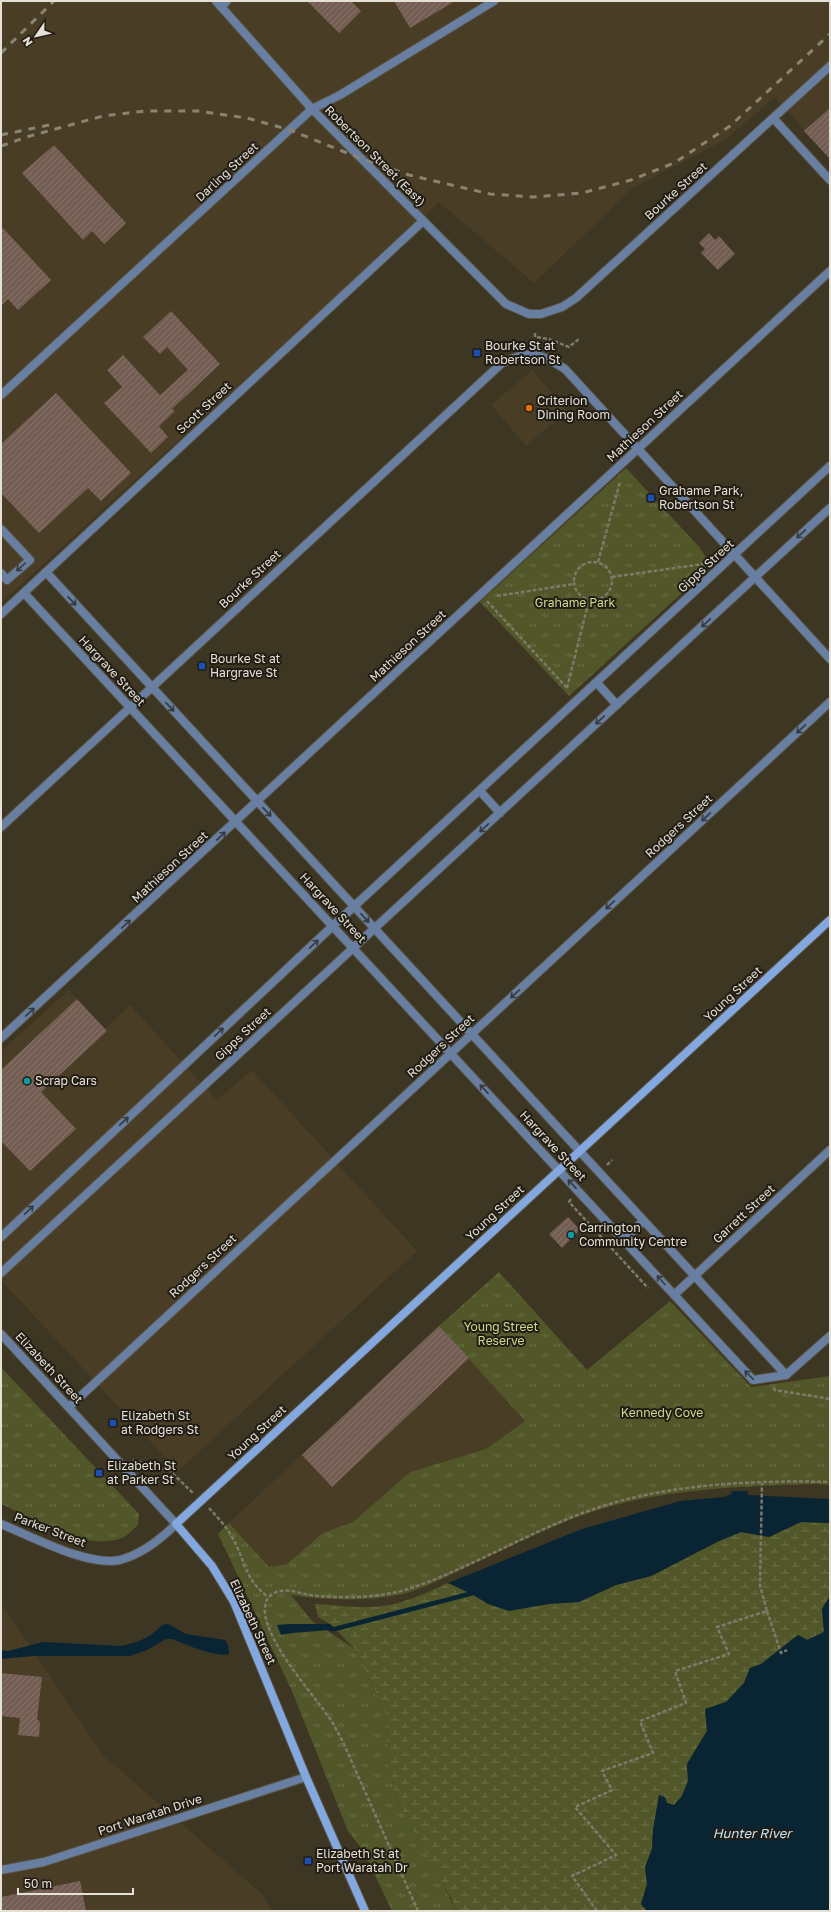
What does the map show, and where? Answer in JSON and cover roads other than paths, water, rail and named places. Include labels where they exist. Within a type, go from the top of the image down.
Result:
[{"type":"main road","name":"Young Street","points":[[176,1524],[830,920]]},
{"type":"main road","name":"Elizabeth Street","points":[[176,1524],[212,1566],[234,1602],[306,1777],[365,1911]]},
{"type":"street","name":"Darling Street","points":[[1,395],[312,109],[340,96],[494,1]]},
{"type":"street","name":"Robertson Street (East)","points":[[221,3],[312,109],[506,304],[529,314]]},
{"type":"street","name":"Bourke Street","points":[[529,314],[541,314],[562,307],[576,298],[774,119],[830,66]]},
{"type":"street","points":[[774,119],[830,180]]},
{"type":"street","name":"Scott Street","points":[[1,614],[423,221]]},
{"type":"street","name":"Mathieson Street","points":[[1,1038],[830,271]]},
{"type":"street","name":"Bourke Street","points":[[1,827],[502,363],[520,355],[533,354],[547,358],[565,369],[638,449]]},
{"type":"street","points":[[638,449],[830,659]]},
{"type":"street","name":"Gipps Street","points":[[1,1237],[354,907],[830,466]]},
{"type":"street","name":"Gipps Street","points":[[1,1273],[354,949],[830,508]]},
{"type":"street","points":[[1,529],[30,560],[7,580],[1,573]]},
{"type":"street","name":"Hargrave Street","points":[[46,572],[786,1375]]},
{"type":"street","name":"Hargrave Street","points":[[24,593],[753,1380],[786,1375]]},
{"type":"street","points":[[597,683],[617,705]]},
{"type":"street","name":"Rodgers Street","points":[[69,1408],[830,702]]},
{"type":"street","points":[[480,791],[500,813]]},
{"type":"street","name":"Garrett Street","points":[[674,1295],[830,1150]]},
{"type":"street","points":[[624,1240],[643,1221]]},
{"type":"street","name":"Elizabeth Street","points":[[1,1334],[176,1524]]},
{"type":"street","points":[[786,1375],[830,1336]]},
{"type":"street","name":"Parker Street","points":[[1,1524],[78,1556],[100,1560],[119,1560],[142,1551],[161,1539],[176,1524]]},
{"type":"street","name":"Port Waratah Drive","points":[[1,1870],[44,1862],[306,1777]]},
{"type":"water","points":[[731,1491],[748,1491],[748,1495],[830,1499],[830,1523],[801,1522],[769,1537],[741,1532],[719,1541],[651,1576],[616,1585],[579,1602],[549,1604],[509,1611],[488,1604],[472,1594],[448,1583],[582,1529],[680,1501],[724,1497],[732,1494]]},
{"type":"water","name":"Hunter River","points":[[830,1596],[830,1911],[647,1911],[641,1904],[647,1884],[645,1867],[652,1849],[653,1830],[659,1795],[665,1797],[667,1803],[674,1805],[682,1796],[688,1781],[687,1764],[707,1731],[705,1709],[726,1702],[744,1683],[750,1668],[761,1664],[798,1635],[807,1640],[824,1632],[822,1609]]},
{"type":"water","points":[[168,1624],[186,1634],[225,1640],[228,1645],[229,1654],[217,1654],[192,1647],[172,1639],[166,1639],[147,1650],[130,1656],[34,1656],[1,1659],[1,1650],[8,1651],[43,1642],[120,1646],[126,1645],[143,1639],[162,1625]]},
{"type":"water","points":[[330,1624],[335,1629],[281,1635],[277,1625]]},
{"type":"waterway","points":[[331,1629],[477,1592]]},
{"type":"railway","points":[[1,53],[54,1]]},
{"type":"railway","points":[[1,146],[30,136],[103,116],[145,111],[198,111],[247,118],[290,130],[362,159],[409,175],[490,194],[533,197],[582,193],[631,180],[674,163],[730,126],[830,34]]},
{"type":"railway","points":[[1,135],[54,124]]},
{"type":"place","name":"Bourke St at Robertson St","points":[[477,353]]},
{"type":"place","name":"Criterion Dining Room","points":[[529,408]]},
{"type":"place","name":"Grahame Park, Robertson St","points":[[651,498]]},
{"type":"place","name":"Bourke St at Hargrave St","points":[[202,666]]},
{"type":"place","name":"Scrap Cars","points":[[27,1081]]},
{"type":"place","name":"Carrington Community Centre","points":[[571,1235]]},
{"type":"place","name":"Elizabeth St at Rodgers St","points":[[113,1423]]},
{"type":"place","name":"Elizabeth St at Parker St","points":[[99,1473]]},
{"type":"place","name":"Elizabeth St at Port Waratah Dr","points":[[308,1861]]},
{"type":"park label","name":"Grahame Park","points":[[575,603]]},
{"type":"park label","name":"Young Street Reserve","points":[[501,1334]]},
{"type":"park label","name":"Kennedy Cove","points":[[662,1413]]}]
